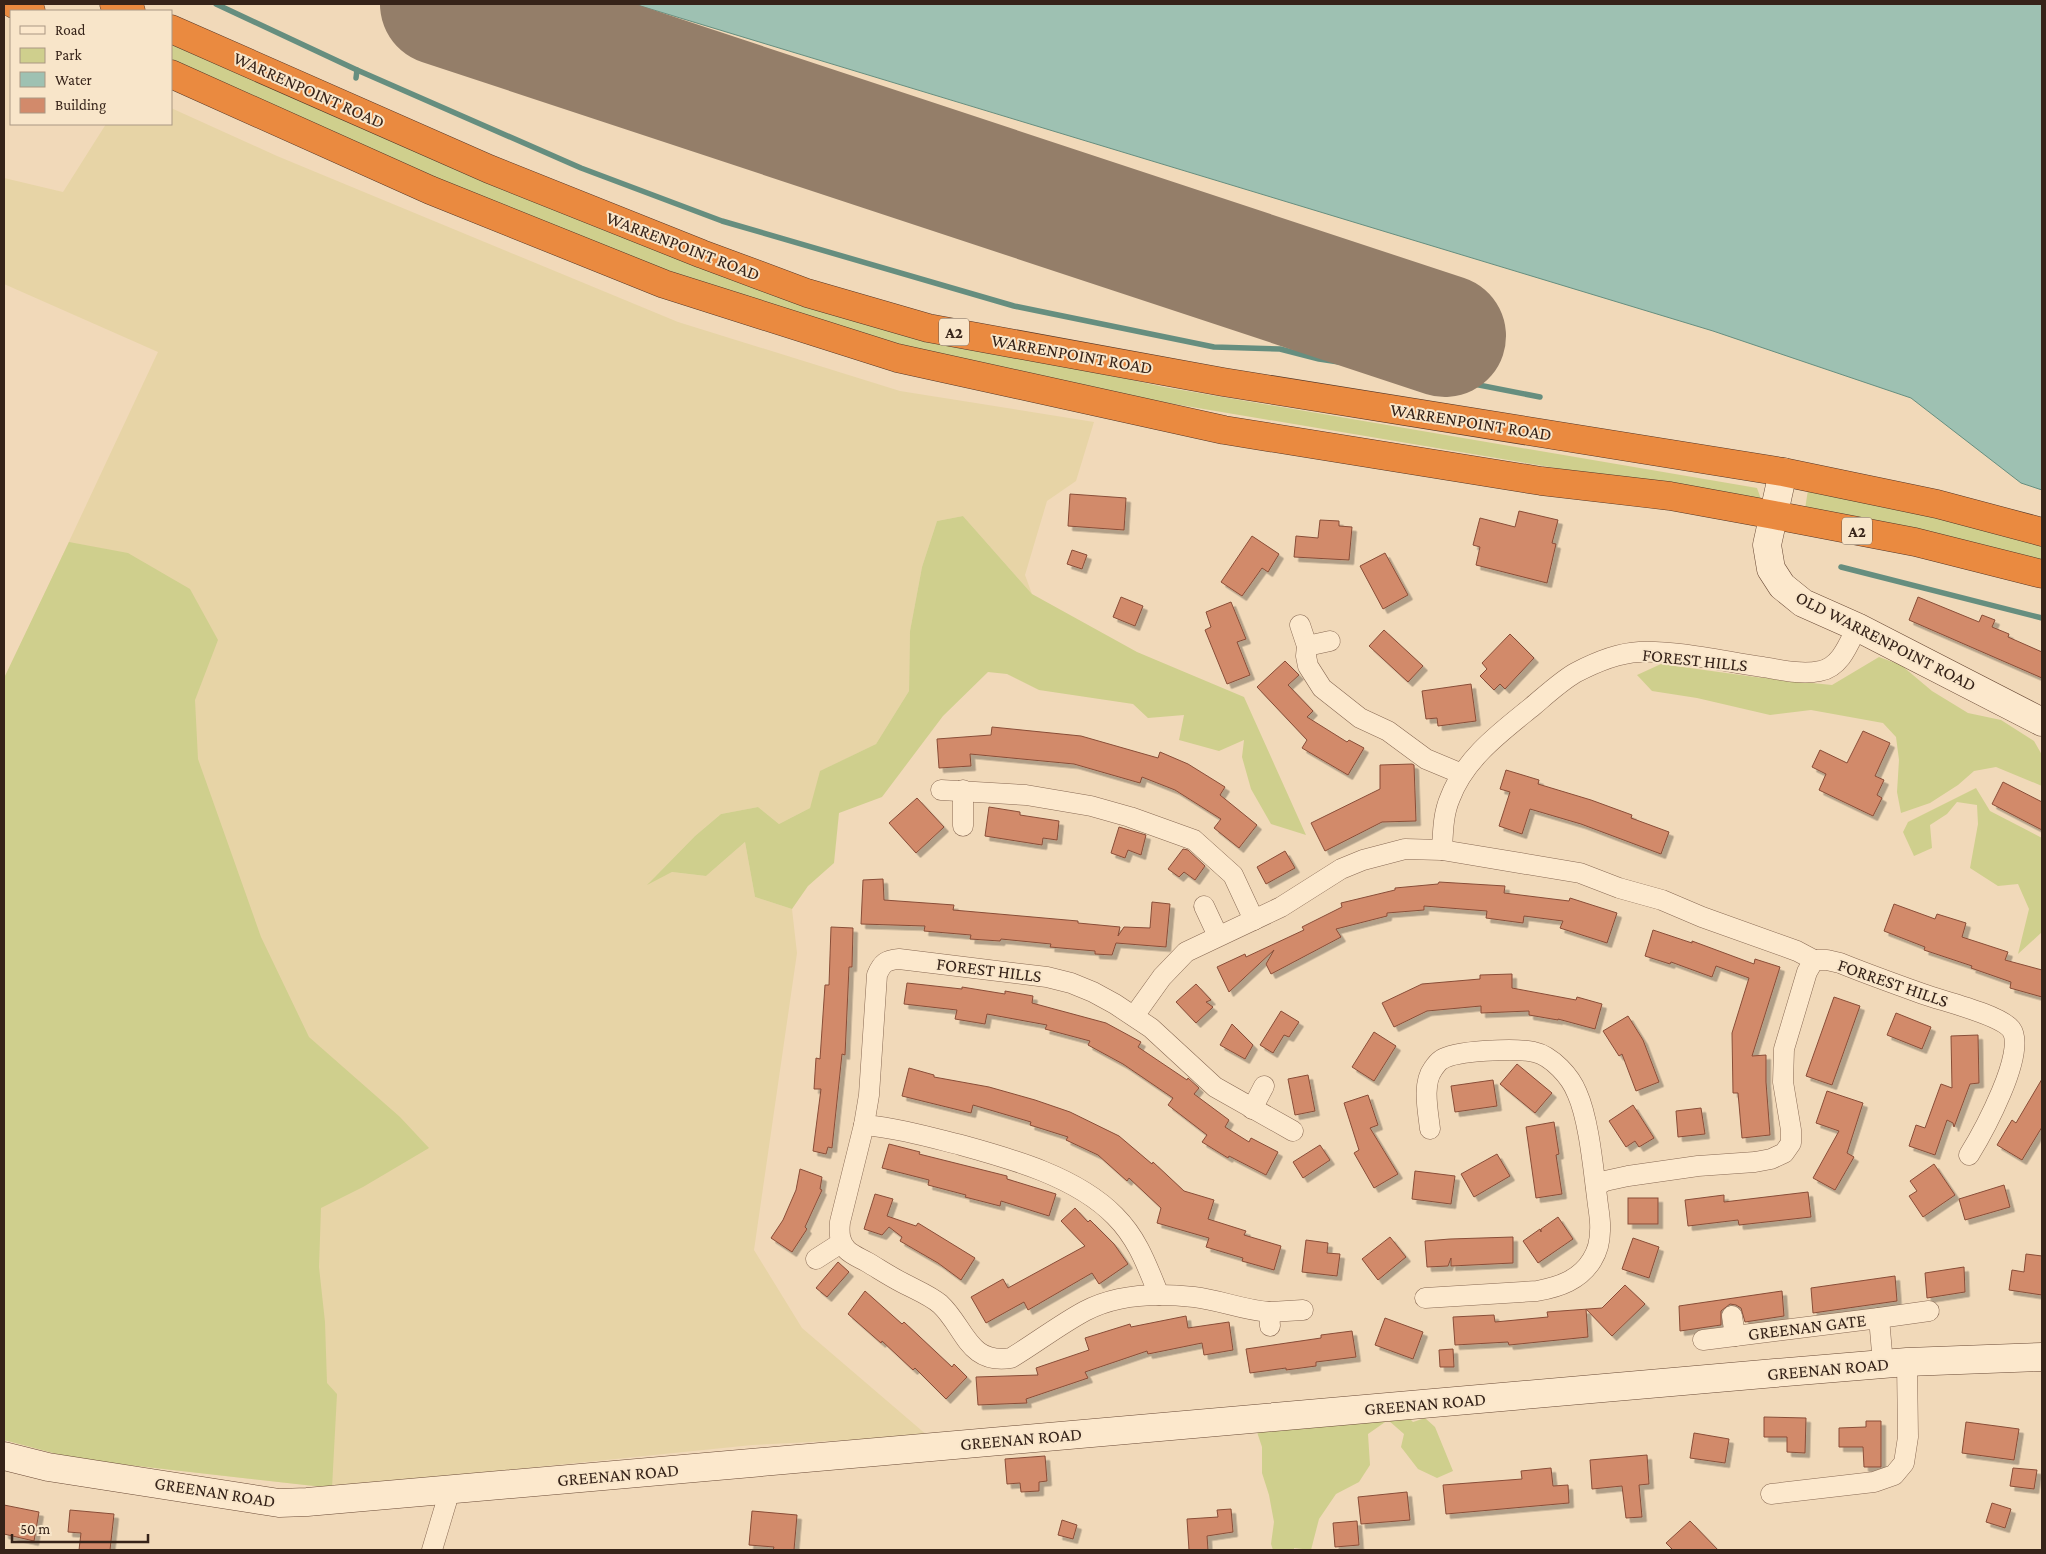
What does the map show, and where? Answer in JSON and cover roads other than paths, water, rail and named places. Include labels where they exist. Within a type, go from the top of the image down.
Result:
[{"type":"highway","points":[[14,4],[29,10]]},
{"type":"highway","points":[[114,4],[129,10]]},
{"type":"highway","name":"WARRENPOINT ROAD","points":[[172,29],[489,169],[692,250],[807,293],[928,328],[1223,382],[1783,472]]},
{"type":"highway","name":"WARRENPOINT ROAD","points":[[172,74],[430,190],[654,280],[897,358],[1224,430],[1541,482],[1670,496],[1774,514]]},
{"type":"highway","name":"A2","points":[[1783,472],[1937,504],[2042,532]]},
{"type":"highway","name":"A2","points":[[1774,514],[1915,542],[2042,574]]},
{"type":"street","name":"OLD WARRENPOINT ROAD","points":[[1783,472],[1767,545],[1771,569],[1782,586],[1803,603],[1858,626],[2042,722]]},
{"type":"street","points":[[1300,625],[1307,646],[1308,666],[1322,688],[1360,718],[1388,731],[1426,759],[1462,774]]},
{"type":"street","name":"FOREST HILLS","points":[[1442,850],[1445,813],[1450,797],[1462,774],[1484,748],[1524,713],[1574,674],[1616,656],[1638,652],[1653,652],[1787,671],[1821,671],[1834,665],[1858,626]]},
{"type":"street","points":[[1307,646],[1330,641]]},
{"type":"street","points":[[941,790],[1026,795],[1091,806],[1130,817],[1194,840],[1233,875],[1254,920]]},
{"type":"street","points":[[963,790],[963,826]]},
{"type":"street","points":[[1293,1131],[1215,1087],[1171,1045],[1134,1016],[1173,964],[1186,952],[1281,907],[1341,869],[1363,860],[1405,849],[1442,850],[1557,867],[1662,900],[1702,917],[1796,951],[1814,960]]},
{"type":"street","points":[[1204,906],[1218,936]]},
{"type":"street","name":"FOREST HILLS","points":[[841,1243],[840,1222],[864,1125],[869,1095],[877,975],[881,965],[888,960],[899,959],[1047,976],[1093,992],[1134,1016]]},
{"type":"street","name":"FORREST HILLS","points":[[1596,1186],[1616,1178],[1698,1166],[1755,1162],[1771,1159],[1784,1153],[1791,1142],[1791,1130],[1783,1082],[1784,1049],[1787,1033],[1807,972],[1814,960],[1840,963],[1989,1016],[2003,1022],[2012,1030],[2014,1053],[2008,1075],[1994,1109],[1969,1155]]},
{"type":"street","points":[[1425,1298],[1537,1291],[1567,1283],[1581,1273],[1592,1260],[1598,1246],[1600,1230],[1596,1186],[1586,1124],[1578,1094],[1571,1080],[1550,1058],[1536,1052],[1520,1050],[1454,1055],[1441,1060],[1432,1070],[1428,1083],[1427,1098],[1430,1129]]},
{"type":"street","points":[[1252,1109],[1264,1086]]},
{"type":"street","points":[[864,1125],[890,1128],[926,1136],[1007,1158],[1039,1170],[1082,1192],[1115,1215],[1128,1230],[1145,1259],[1159,1296]]},
{"type":"street","points":[[816,1259],[841,1243],[848,1252],[899,1281],[927,1294],[941,1306],[972,1347],[984,1356],[997,1361],[1011,1358],[1071,1320],[1101,1304],[1128,1298],[1159,1296],[1210,1299],[1250,1310],[1269,1319],[1303,1310]]},
{"type":"street","name":"GREENAN GATE","points":[[1704,1340],[1734,1326],[1879,1318],[1929,1311]]},
{"type":"street","name":"GREENAN GATE","points":[[1771,1494],[1874,1482],[1894,1475],[1904,1463],[1908,1437],[1895,1363],[1879,1318]]},
{"type":"street","name":"GREENAN ROAD","points":[[4,1456],[48,1467],[280,1503],[450,1490],[1895,1363],[2042,1358]]},
{"type":"street","points":[[432,1550],[450,1490]]},
{"type":"water","points":[[634,4],[2042,4],[2042,490],[2021,483],[1911,398],[1713,331]]},
{"type":"waterway","points":[[216,4],[357,70],[356,78]]},
{"type":"waterway","points":[[357,70],[581,168],[722,221],[1014,306],[1214,347],[1280,349],[1319,359],[1438,377],[1540,397]]},
{"type":"waterway","points":[[1841,567],[2042,618]]}]
